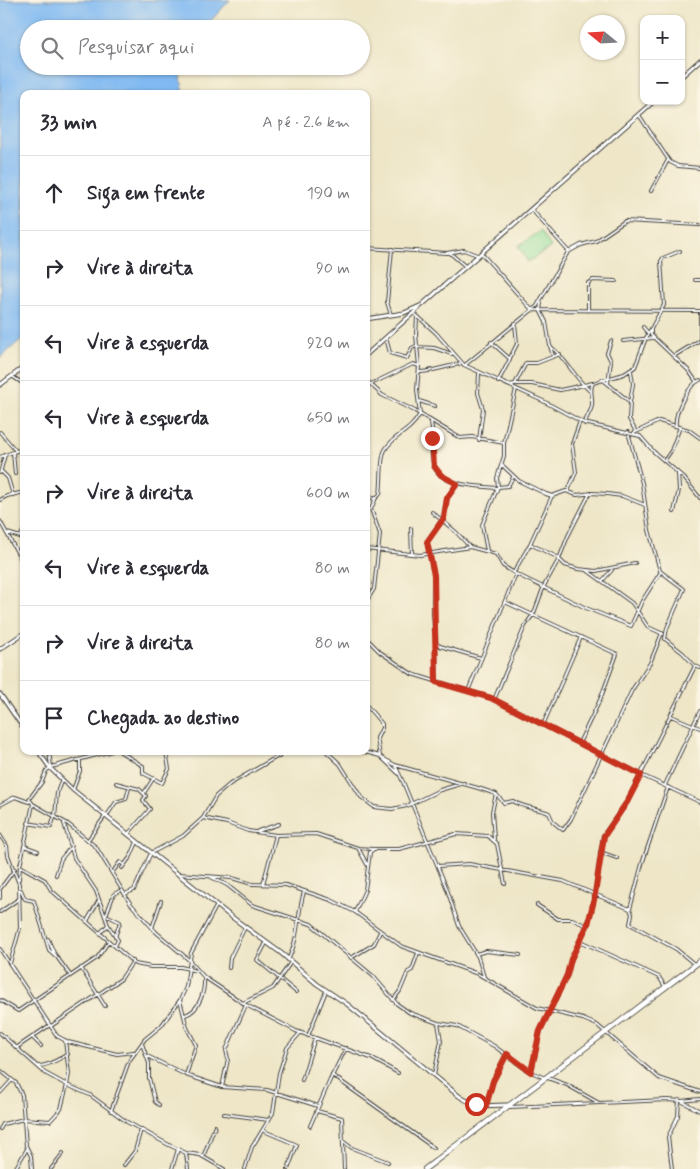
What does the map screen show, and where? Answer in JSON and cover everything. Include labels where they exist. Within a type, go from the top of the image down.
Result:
[{"type":"highway","points":[[425,1169],[700,961]]},
{"type":"street","points":[[685,73],[700,60]]},
{"type":"street","points":[[370,352],[415,315],[422,305],[649,105]]},
{"type":"street","points":[[639,114],[669,160],[678,166],[700,168]]},
{"type":"street","points":[[651,191],[669,160]]},
{"type":"street","points":[[532,210],[569,252]]},
{"type":"street","points":[[553,356],[546,322],[540,310],[541,300],[569,252],[582,245],[594,243],[625,221],[700,225]]},
{"type":"street","points":[[370,247],[447,253],[464,250],[472,252],[478,257]]},
{"type":"street","points":[[391,315],[387,295],[392,267],[392,249]]},
{"type":"street","points":[[680,251],[661,261],[665,299],[662,310],[651,327],[630,374],[633,384],[629,419],[635,432],[678,473],[700,498]]},
{"type":"street","points":[[447,253],[466,268]]},
{"type":"street","points":[[482,254],[532,310],[700,311],[700,340],[674,356]]},
{"type":"street","points":[[588,311],[588,282],[593,280],[616,281]]},
{"type":"street","points":[[695,280],[700,280]]},
{"type":"street","points":[[419,372],[426,372],[438,367],[462,365],[532,310],[541,300]]},
{"type":"street","points":[[370,318],[391,315],[422,305]]},
{"type":"street","points":[[370,596],[374,589],[380,530],[371,509],[375,499],[380,494],[384,451],[398,436],[408,431],[420,414],[417,390],[419,366],[415,315]]},
{"type":"street","points":[[415,315],[436,334],[462,365],[543,401],[585,424],[635,432],[657,421],[680,427],[700,438]]},
{"type":"street","points":[[498,382],[516,344],[515,322]]},
{"type":"street","points":[[643,327],[648,333]]},
{"type":"street","points":[[651,327],[651,333],[654,338],[674,356],[696,381]]},
{"type":"street","points":[[386,338],[390,353],[397,356],[407,358],[412,348],[417,346],[434,348],[453,354]]},
{"type":"street","points":[[623,341],[654,338]]},
{"type":"street","points":[[608,383],[611,361],[607,351],[610,341]]},
{"type":"street","points":[[491,342],[510,358]]},
{"type":"street","points":[[550,346],[560,354],[583,386],[591,392]]},
{"type":"street","points":[[515,384],[526,363],[537,363],[560,354]]},
{"type":"street","points":[[419,366],[413,364],[371,384],[382,395],[415,411],[460,438],[504,443]]},
{"type":"street","points":[[0,385],[20,369]]},
{"type":"street","points":[[505,385],[532,384],[560,390],[583,386],[624,374],[632,369]]},
{"type":"street","points":[[478,440],[483,409],[477,388],[479,373]]},
{"type":"street","points":[[11,375],[20,381]]},
{"type":"street","points":[[602,379],[630,402]]},
{"type":"street","points":[[676,426],[677,415],[696,381],[700,380]]},
{"type":"street","points":[[585,424],[586,416],[592,404],[591,392],[593,383]]},
{"type":"street","points":[[488,553],[485,548],[482,525],[498,487],[497,478],[502,465],[504,443],[516,389]]},
{"type":"street","points":[[419,401],[436,406]]},
{"type":"street","points":[[415,411],[420,408]]},
{"type":"street","points":[[431,421],[434,466],[441,475],[457,484],[483,488],[508,486],[513,477]]},
{"type":"street","points":[[568,492],[576,472],[572,444],[580,421]]},
{"type":"street","points":[[432,428],[436,424]]},
{"type":"street","points":[[664,461],[671,451],[680,427]]},
{"type":"street","points":[[0,432],[16,451]]},
{"type":"street","points":[[628,432],[646,508],[649,531],[661,572],[684,588],[665,634],[665,639],[689,658],[695,666],[700,668]]},
{"type":"street","points":[[0,457],[20,450]]},
{"type":"street","points":[[13,452],[15,474]]},
{"type":"street","points":[[5,455],[0,472],[8,478],[13,495]]},
{"type":"street","points":[[502,465],[513,477],[552,496],[568,492],[577,495],[590,493],[622,496],[643,503],[646,508]]},
{"type":"street","points":[[674,512],[679,490],[678,473]]},
{"type":"street","points":[[436,682],[436,643],[433,614],[434,575],[427,542],[442,519],[447,498],[457,484]]},
{"type":"street","points":[[0,500],[20,493]]},
{"type":"street","points":[[494,700],[525,626],[590,493]]},
{"type":"street","points":[[370,495],[375,499]]},
{"type":"street","points":[[468,692],[515,573],[552,496]]},
{"type":"street","points":[[432,512],[470,546],[496,554],[503,566],[515,573],[586,608],[631,626],[638,614],[642,601],[661,572]]},
{"type":"street","points":[[0,521],[20,558]]},
{"type":"street","points":[[411,528],[412,554]]},
{"type":"street","points":[[7,533],[20,537]]},
{"type":"street","points":[[530,544],[559,559],[565,565],[588,571],[613,569],[635,563]]},
{"type":"street","points":[[370,550],[430,554],[470,546]]},
{"type":"street","points":[[602,581],[613,569]]},
{"type":"street","points":[[588,571],[632,603],[648,627],[665,634]]},
{"type":"street","points":[[504,602],[616,654],[600,700],[579,743]]},
{"type":"street","points":[[370,754],[381,757],[395,765],[465,783],[496,794],[504,803],[513,800],[549,813],[553,822],[563,830],[571,820],[632,690],[650,663],[662,633]]},
{"type":"street","points":[[0,650],[20,636]]},
{"type":"street","points":[[543,725],[581,637]]},
{"type":"street","points":[[370,642],[392,662],[412,674],[494,700],[641,775],[700,802]]},
{"type":"street","points":[[436,643],[440,646],[481,658]]},
{"type":"street","points":[[531,1072],[540,1031],[587,926],[595,896],[600,852],[604,836],[627,802],[695,666]]},
{"type":"street","points":[[0,694],[20,724]]},
{"type":"street","points":[[370,710],[382,724],[377,738],[381,757],[398,773]]},
{"type":"street","points":[[693,963],[676,949],[630,924],[632,914],[630,909],[666,786],[700,711]]},
{"type":"street","points":[[671,716],[700,728]]},
{"type":"street","points":[[41,755],[62,780],[105,816],[469,1102],[486,1106],[507,1106],[700,1099]]},
{"type":"street","points":[[49,755],[51,768]]},
{"type":"street","points":[[10,963],[20,928],[19,879],[32,803],[30,797],[51,768],[99,755]]},
{"type":"street","points":[[125,755],[143,766],[143,773],[162,783],[169,769],[167,755]]},
{"type":"street","points":[[124,894],[134,890],[151,853],[178,838],[204,818],[221,791],[249,772],[281,755]]},
{"type":"street","points":[[330,755],[340,764],[361,797],[368,804],[388,809],[412,805],[440,790],[465,783]]},
{"type":"street","points":[[73,790],[80,771],[80,761]]},
{"type":"street","points":[[395,765],[438,866],[459,926],[476,954],[484,978]]},
{"type":"street","points":[[128,834],[150,810],[143,800],[146,796],[144,794],[153,779]]},
{"type":"street","points":[[28,823],[51,827],[55,817],[57,793],[62,780]]},
{"type":"street","points":[[116,783],[140,790],[144,794]]},
{"type":"street","points":[[88,840],[116,802],[126,799],[129,787]]},
{"type":"street","points":[[496,794],[492,812],[495,841],[503,871],[504,884]]},
{"type":"street","points":[[0,805],[15,797],[32,803],[88,840],[96,847],[121,890],[152,928],[184,956],[198,972]]},
{"type":"street","points":[[204,818],[256,832],[276,835],[316,834],[358,848],[399,849],[456,834],[486,835],[495,841]]},
{"type":"street","points":[[64,823],[74,858],[92,883],[107,915],[108,925],[118,940],[114,946]]},
{"type":"street","points":[[256,832],[279,824]]},
{"type":"street","points":[[0,835],[7,846],[9,857],[19,879]]},
{"type":"street","points":[[263,884],[276,835]]},
{"type":"street","points":[[122,868],[137,841]]},
{"type":"street","points":[[24,846],[38,851]]},
{"type":"street","points":[[56,875],[61,859],[70,848]]},
{"type":"street","points":[[358,848],[368,867]]},
{"type":"street","points":[[355,912],[366,890],[370,852],[374,849]]},
{"type":"street","points":[[600,852],[617,858]]},
{"type":"street","points":[[112,873],[120,862],[124,865]]},
{"type":"street","points":[[438,866],[469,864],[563,881],[595,896],[630,909]]},
{"type":"street","points":[[20,866],[45,880],[51,890],[133,962],[151,967],[188,968],[198,972],[246,1006],[299,1033],[346,1048],[398,1073]]},
{"type":"street","points":[[0,898],[0,890],[15,869]]},
{"type":"street","points":[[177,874],[286,885],[355,912],[396,944],[445,961],[484,978],[537,1008],[583,1019],[606,1032],[659,1078],[700,1092]]},
{"type":"street","points":[[208,876],[227,885],[252,906],[311,924],[377,979],[394,1000],[410,1012],[438,1023],[457,1026],[507,1054],[531,1072],[567,1085],[599,1103]]},
{"type":"street","points":[[20,887],[24,897],[34,901],[46,934],[58,958],[70,975]]},
{"type":"street","points":[[107,915],[114,894],[121,890]]},
{"type":"street","points":[[243,1003],[273,988],[290,961],[296,939],[304,892]]},
{"type":"street","points":[[0,912],[20,898]]},
{"type":"street","points":[[87,922],[100,899]]},
{"type":"street","points":[[152,928],[162,901]]},
{"type":"street","points":[[111,1111],[129,1061],[142,1044],[162,1026],[180,1000],[186,987],[191,954],[218,905]]},
{"type":"street","points":[[537,905],[558,919],[572,919],[587,926]]},
{"type":"street","points":[[107,915],[120,922],[115,937]]},
{"type":"street","points":[[100,933],[108,925]]},
{"type":"street","points":[[229,968],[230,958],[245,926]]},
{"type":"street","points":[[351,958],[374,944],[380,932]]},
{"type":"street","points":[[581,938],[582,942],[593,948],[659,977],[664,985]]},
{"type":"street","points":[[0,1000],[18,1011],[97,958],[109,942]]},
{"type":"street","points":[[266,943],[256,960],[296,992]]},
{"type":"street","points":[[0,949],[57,1036],[65,1040],[118,1054],[136,1052]]},
{"type":"street","points":[[476,954],[486,951],[520,955]]},
{"type":"street","points":[[394,1000],[408,972],[412,970],[418,953]]},
{"type":"street","points":[[184,956],[191,954]]},
{"type":"street","points":[[181,967],[189,961]]},
{"type":"street","points":[[16,1048],[121,979],[133,962]]},
{"type":"street","points":[[80,968],[105,1006]]},
{"type":"street","points":[[185,1015],[192,1012],[200,998],[204,989],[204,976]]},
{"type":"street","points":[[308,1036],[326,991]]},
{"type":"street","points":[[180,1000],[187,1028],[196,1045],[186,1074]]},
{"type":"street","points":[[222,1087],[228,1059],[226,1050],[246,1006]]},
{"type":"street","points":[[434,1075],[441,1041],[438,1023]]},
{"type":"street","points":[[0,1033],[50,1076],[90,1095],[111,1111],[178,1149],[204,1157],[224,1169]]},
{"type":"street","points":[[245,1169],[252,1147],[270,1120],[279,1073],[287,1048],[299,1033]]},
{"type":"street","points":[[32,1037],[41,1046]]},
{"type":"street","points":[[302,1080],[315,1038]]},
{"type":"street","points":[[0,1129],[3,1124],[24,1120],[52,1120],[62,1106],[69,1074],[65,1040]]},
{"type":"street","points":[[142,1044],[147,1056],[154,1102],[159,1105]]},
{"type":"street","points":[[340,1046],[343,1052]]},
{"type":"street","points":[[310,1126],[346,1048]]},
{"type":"street","points":[[39,1066],[47,1065],[57,1058],[68,1054]]},
{"type":"street","points":[[486,1106],[493,1081],[507,1054]]},
{"type":"street","points":[[147,1056],[186,1074],[222,1087],[231,1086],[276,1093],[318,1106]]},
{"type":"street","points":[[0,1070],[12,1080],[22,1095],[27,1149],[31,1156],[32,1169]]},
{"type":"street","points":[[332,1075],[434,1148]]},
{"type":"street","points":[[0,1093],[12,1080]]},
{"type":"street","points":[[590,1098],[590,1104]]},
{"type":"street","points":[[680,1100],[700,1111]]},
{"type":"street","points":[[672,1169],[668,1137],[678,1116],[680,1100]]},
{"type":"street","points":[[317,1111],[342,1118],[344,1169]]},
{"type":"street","points":[[224,1114],[270,1120]]},
{"type":"street","points":[[204,1157],[214,1126]]},
{"type":"street","points":[[124,1165],[135,1151],[141,1129]]},
{"type":"street","points":[[264,1131],[297,1145],[288,1169]]},
{"type":"street","points":[[344,1142],[352,1148],[388,1162]]},
{"type":"street","points":[[15,1169],[27,1149]]},
{"type":"street","points":[[172,1169],[178,1149]]},
{"type":"street","points":[[51,1169],[63,1153]]},
{"type":"street","points":[[186,1153],[188,1169]]},
{"type":"green space","points":[[541,231],[551,247],[528,262],[518,246]]},
{"type":"water","points":[[0,0],[230,0],[211,20],[20,20],[20,75],[180,75],[183,90],[20,90],[20,340],[0,358]]},
{"type":"route","points":[[432,438],[434,466],[441,475],[457,484],[447,498],[444,518],[427,542],[434,575],[433,614],[436,643],[436,682],[491,698],[641,775],[627,802],[604,836],[599,858],[594,900],[588,924],[571,959],[567,975],[547,1020],[540,1031],[531,1072],[507,1054],[502,1067],[493,1081],[486,1106],[476,1104]]}]
